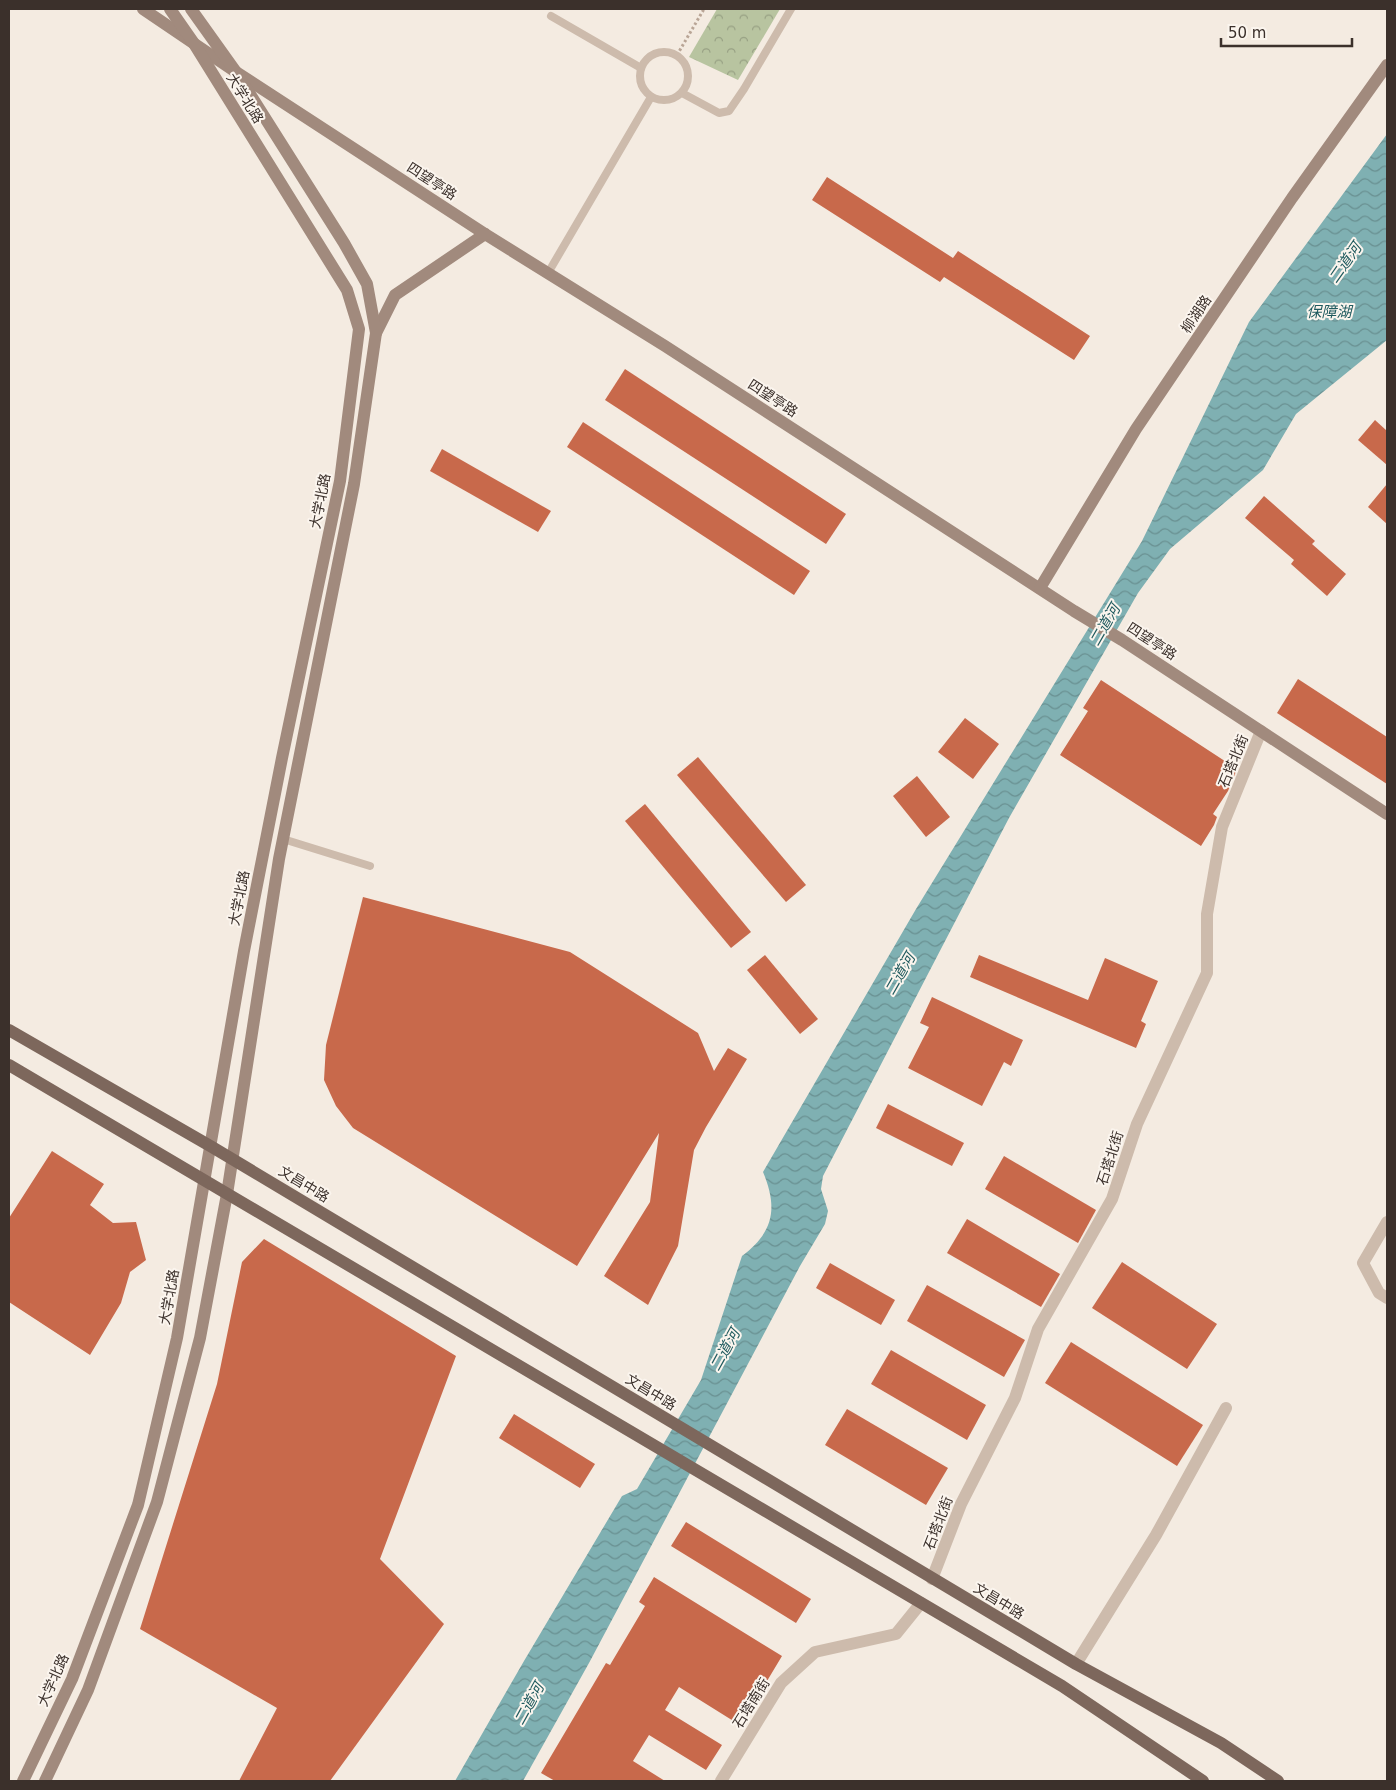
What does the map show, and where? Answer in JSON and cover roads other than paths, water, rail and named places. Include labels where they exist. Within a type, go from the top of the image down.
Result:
[{"type":"main road","name":"文昌中路","points":[[9,1030],[212,1147],[1076,1664],[1220,1743],[1278,1781]]},
{"type":"main road","points":[[9,1065],[1062,1686],[1203,1781]]},
{"type":"street","name":"四望亭路","points":[[143,9],[236,72],[485,234],[665,346],[1074,611],[1122,640],[1387,814]]},
{"type":"street","name":"大学北路","points":[[22,1781],[72,1679],[138,1505],[177,1338],[212,1147],[244,951],[340,481],[360,329],[347,290],[193,42],[170,9]]},
{"type":"street","name":"大学北路","points":[[45,1781],[88,1690],[157,1502],[200,1338],[227,1194],[283,839],[354,484],[376,333],[367,284],[236,72],[191,9]]},
{"type":"street","name":"柳湖路","points":[[1040,588],[1136,429],[1292,198],[1387,65]]},
{"type":"street","points":[[376,333],[395,295],[485,234]]},
{"type":"street","name":"石塔北街","points":[[932,1579],[961,1504],[1014,1398],[1038,1329],[1112,1199],[1137,1124],[1207,974],[1207,914],[1222,827],[1261,731]]},
{"type":"street","points":[[1387,1222],[1363,1263],[1379,1293],[1387,1298]]},
{"type":"street","points":[[1076,1664],[1156,1535],[1226,1408]]},
{"type":"street","name":"石塔南街","points":[[721,1781],[780,1683],[815,1652],[896,1634],[922,1603]]},
{"type":"lane","points":[[682,93],[720,113],[729,111],[791,9]]},
{"type":"lane","points":[[551,16],[641,68]]},
{"type":"lane","points":[[666,52],[677,55],[685,62],[689,73],[688,84],[682,93],[673,99],[662,101],[651,97],[643,89],[640,79],[641,68],[646,59],[656,53],[666,52]]},
{"type":"lane","points":[[548,273],[651,97]]},
{"type":"lane","points":[[283,839],[370,866]]},
{"type":"water","points":[[1387,134],[1387,340],[1296,414],[1263,470],[1170,549],[1138,593],[1009,818],[823,1176],[821,1189],[828,1211],[825,1224],[800,1266],[589,1663],[523,1781],[455,1781],[622,1496],[637,1489],[701,1380],[742,1256],[761,1238],[770,1218],[771,1197],[763,1172],[916,909],[1142,541],[1249,322]]},
{"type":"water label","name":"二道河","points":[[1345,263]]},
{"type":"water label","name":"保障湖","points":[[1329,312]]},
{"type":"water label","name":"二道河","points":[[1105,625]]},
{"type":"water label","name":"二道河","points":[[900,974]]},
{"type":"water label","name":"二道河","points":[[725,1350]]},
{"type":"water label","name":"二道河","points":[[529,1704]]}]
